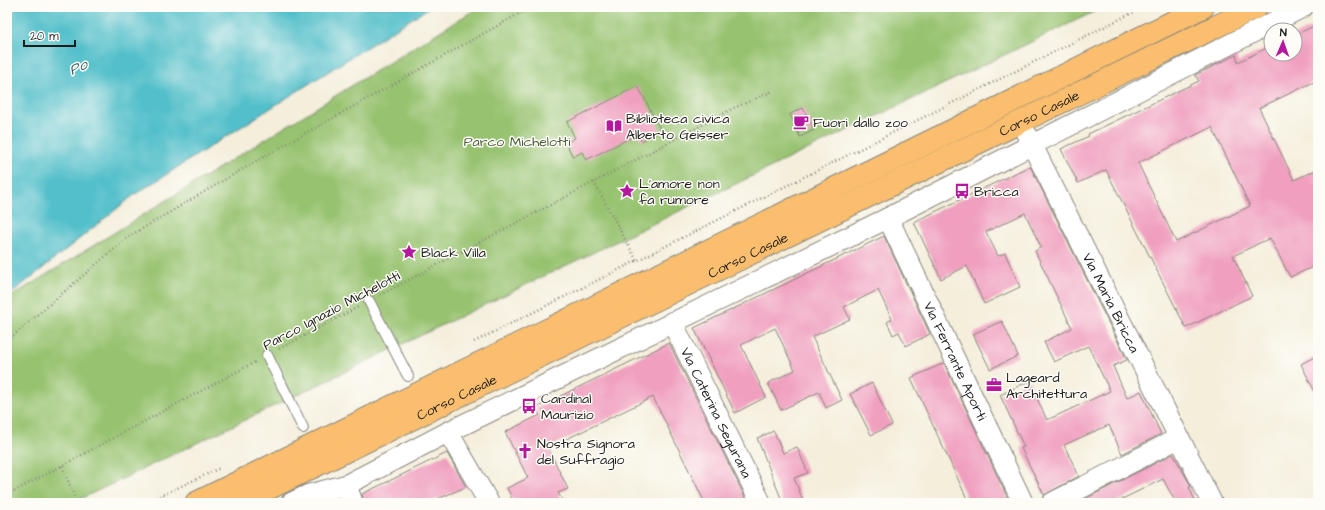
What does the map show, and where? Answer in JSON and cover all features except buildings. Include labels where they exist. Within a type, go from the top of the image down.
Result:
[{"type":"main road","name":"Corso Casale","points":[[196,503],[1203,7]]},
{"type":"main road","name":"Corso Casale","points":[[239,503],[1256,7]]},
{"type":"street","name":"Corso Casale","points":[[291,503],[308,495],[349,494],[448,432],[888,218],[1303,7]]},
{"type":"street","name":"Via Maria Bricca","points":[[1009,102],[1212,503]]},
{"type":"street","name":"Via Ferrante Aporti","points":[[888,218],[1023,503]]},
{"type":"street","name":"Via Caterina Segurana","points":[[672,322],[760,503]]},
{"type":"street","points":[[448,432],[489,503]]},
{"type":"street","points":[[1052,503],[1179,438]]},
{"type":"street","points":[[283,482],[349,494]]},
{"type":"lane","points":[[369,301],[408,376]]},
{"type":"lane","points":[[267,355],[303,428]]},
{"type":"path","points":[[7,341],[128,237],[265,156],[531,7]]},
{"type":"path","points":[[470,344],[1144,7]]},
{"type":"path","name":"Parco Ignazio Michelotti","points":[[7,494],[734,108],[773,91]]},
{"type":"path","points":[[594,182],[637,260]]},
{"type":"path","points":[[62,466],[78,503]]},
{"type":"path","points":[[144,503],[222,467]]},
{"type":"green space","name":"Parco Michelotti","points":[[479,7],[1104,7],[72,503],[7,503],[7,299]]},
{"type":"water","name":"Po","points":[[7,7],[430,7],[134,195],[7,297]]},
{"type":"place","name":"Fuori dallo zoo","points":[[801,122]]},
{"type":"place","name":"Biblioteca civica Alberto Geisser","points":[[614,126]]},
{"type":"place","name":"L'amore non fa rumore","points":[[627,191]]},
{"type":"place","name":"Bricca","points":[[962,191]]},
{"type":"place","name":"Black Villa","points":[[409,252]]},
{"type":"place","name":"Lageard Architettura","points":[[994,385]]},
{"type":"place","name":"Cardinal Maurizio","points":[[529,406]]},
{"type":"place","name":"Nostra Signora del Suffragio","points":[[525,451]]}]
